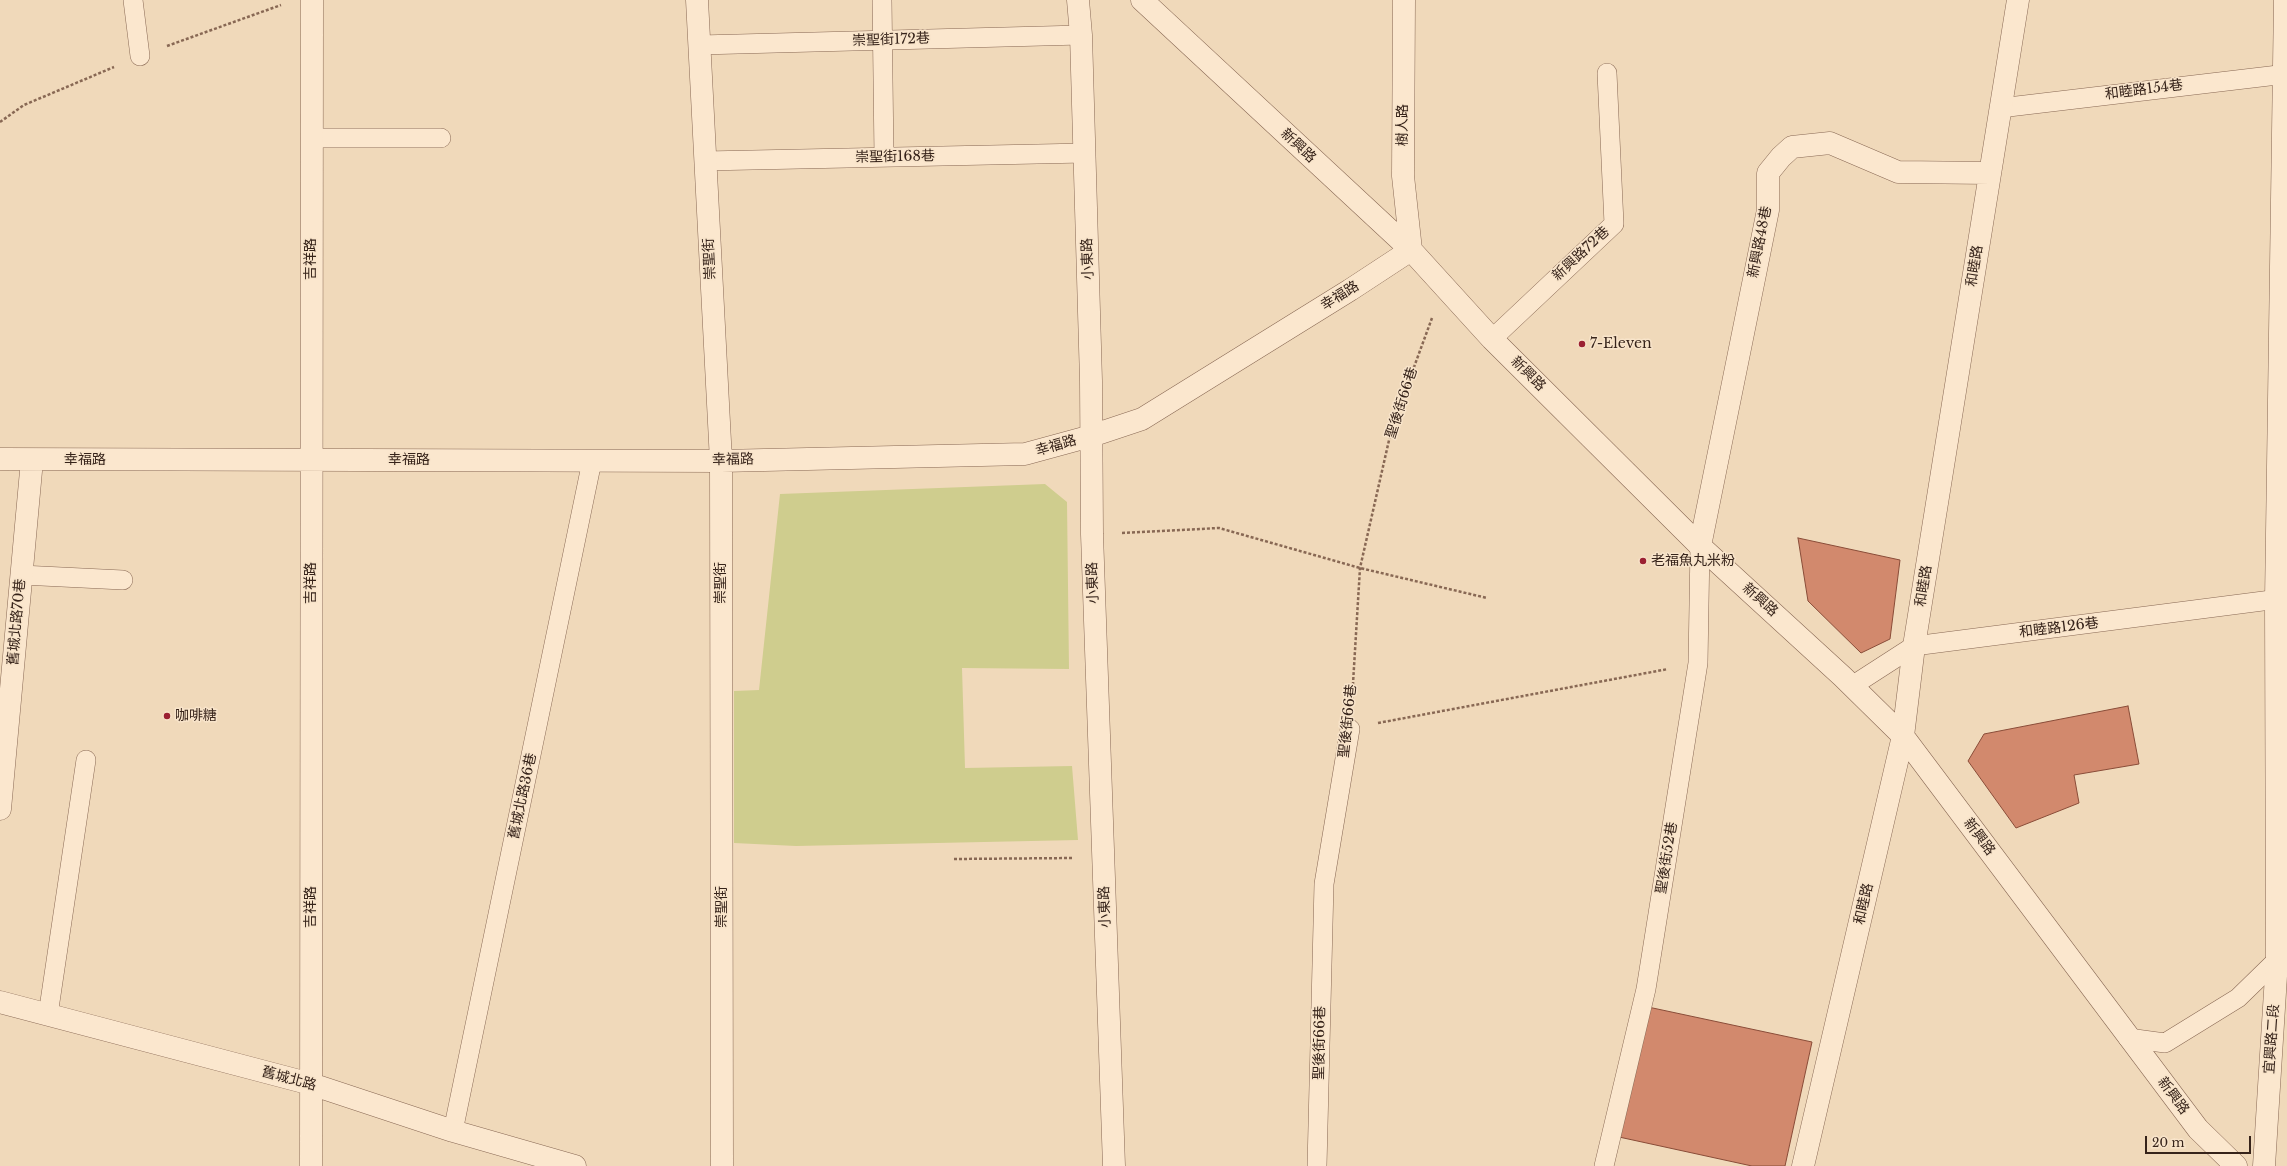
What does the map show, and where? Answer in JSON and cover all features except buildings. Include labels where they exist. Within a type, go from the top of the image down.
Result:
[{"type":"street","name":"吉祥路","points":[[311,1166],[310,460],[312,0]]},
{"type":"street","name":"崇聖街","points":[[697,0],[721,461],[722,1166]]},
{"type":"street","name":"小東路","points":[[1078,0],[1081,35],[1085,153],[1092,534],[1114,1166]]},
{"type":"street","name":"新興路","points":[[1142,0],[1411,250],[1492,339],[1700,546],[1904,736],[2128,1038],[2198,1129],[2236,1166]]},
{"type":"street","name":"樹人路","points":[[1404,0],[1403,176],[1411,250]]},
{"type":"street","name":"和睦路","points":[[1803,1166],[1904,736],[1914,646],[2018,0]]},
{"type":"street","name":"宜興路二段","points":[[2264,1166],[2282,960],[2282,599],[2286,74],[2285,0]]},
{"type":"street","name":"新興路48巷","points":[[1700,546],[1768,210],[1768,173],[1776,162],[1792,147],[1830,143],[1898,172],[1990,173]]},
{"type":"street","name":"幸福路","points":[[0,459],[721,461],[1025,454],[1091,436],[1142,419],[1350,290],[1411,250]]},
{"type":"street","name":"舊城北路70巷","points":[[0,809],[32,460]]},
{"type":"street","name":"舊城北路","points":[[0,1002],[311,1084],[453,1131],[575,1166]]},
{"type":"lane","points":[[133,0],[140,56]]},
{"type":"lane","points":[[882,0],[884,158]]},
{"type":"lane","name":"崇聖街172巷","points":[[700,45],[1081,35]]},
{"type":"lane","name":"新興路72巷","points":[[1492,339],[1614,224],[1607,73]]},
{"type":"lane","name":"和睦路154巷","points":[[2000,108],[2286,74]]},
{"type":"lane","points":[[311,138],[441,138]]},
{"type":"lane","name":"崇聖街168巷","points":[[705,161],[1085,153]]},
{"type":"lane","name":"舊城北路36巷","points":[[453,1131],[592,461]]},
{"type":"lane","name":"聖後街52巷","points":[[1604,1166],[1646,989],[1698,663],[1700,546]]},
{"type":"lane","points":[[21,574],[123,580]]},
{"type":"lane","name":"和睦路126巷","points":[[1852,686],[1914,646],[2282,599]]},
{"type":"lane","name":"聖後街66巷","points":[[1316,1166],[1324,884],[1350,729]]},
{"type":"lane","points":[[48,1015],[86,760]]},
{"type":"lane","points":[[2128,1038],[2165,1043],[2238,998],[2282,960]]},
{"type":"path","points":[[0,122],[24,105],[140,56],[267,12],[287,3]]},
{"type":"path","name":"聖後街66巷","points":[[1350,729],[1360,568],[1392,427],[1444,288]]},
{"type":"path","points":[[1092,534],[1219,528],[1360,568],[1487,598]]},
{"type":"path","points":[[1350,729],[1698,663]]},
{"type":"path","points":[[954,859],[1103,857]]},
{"type":"shaded area","points":[[1045,484],[1067,502],[1069,669],[962,668],[965,768],[1072,766],[1078,840],[796,846],[734,843],[734,691],[759,690],[780,494]]},
{"type":"place","name":"7-Eleven","points":[[1582,344]]},
{"type":"place","name":"老福魚丸米粉","points":[[1643,561]]},
{"type":"place","name":"咖啡糖","points":[[167,716]]}]
